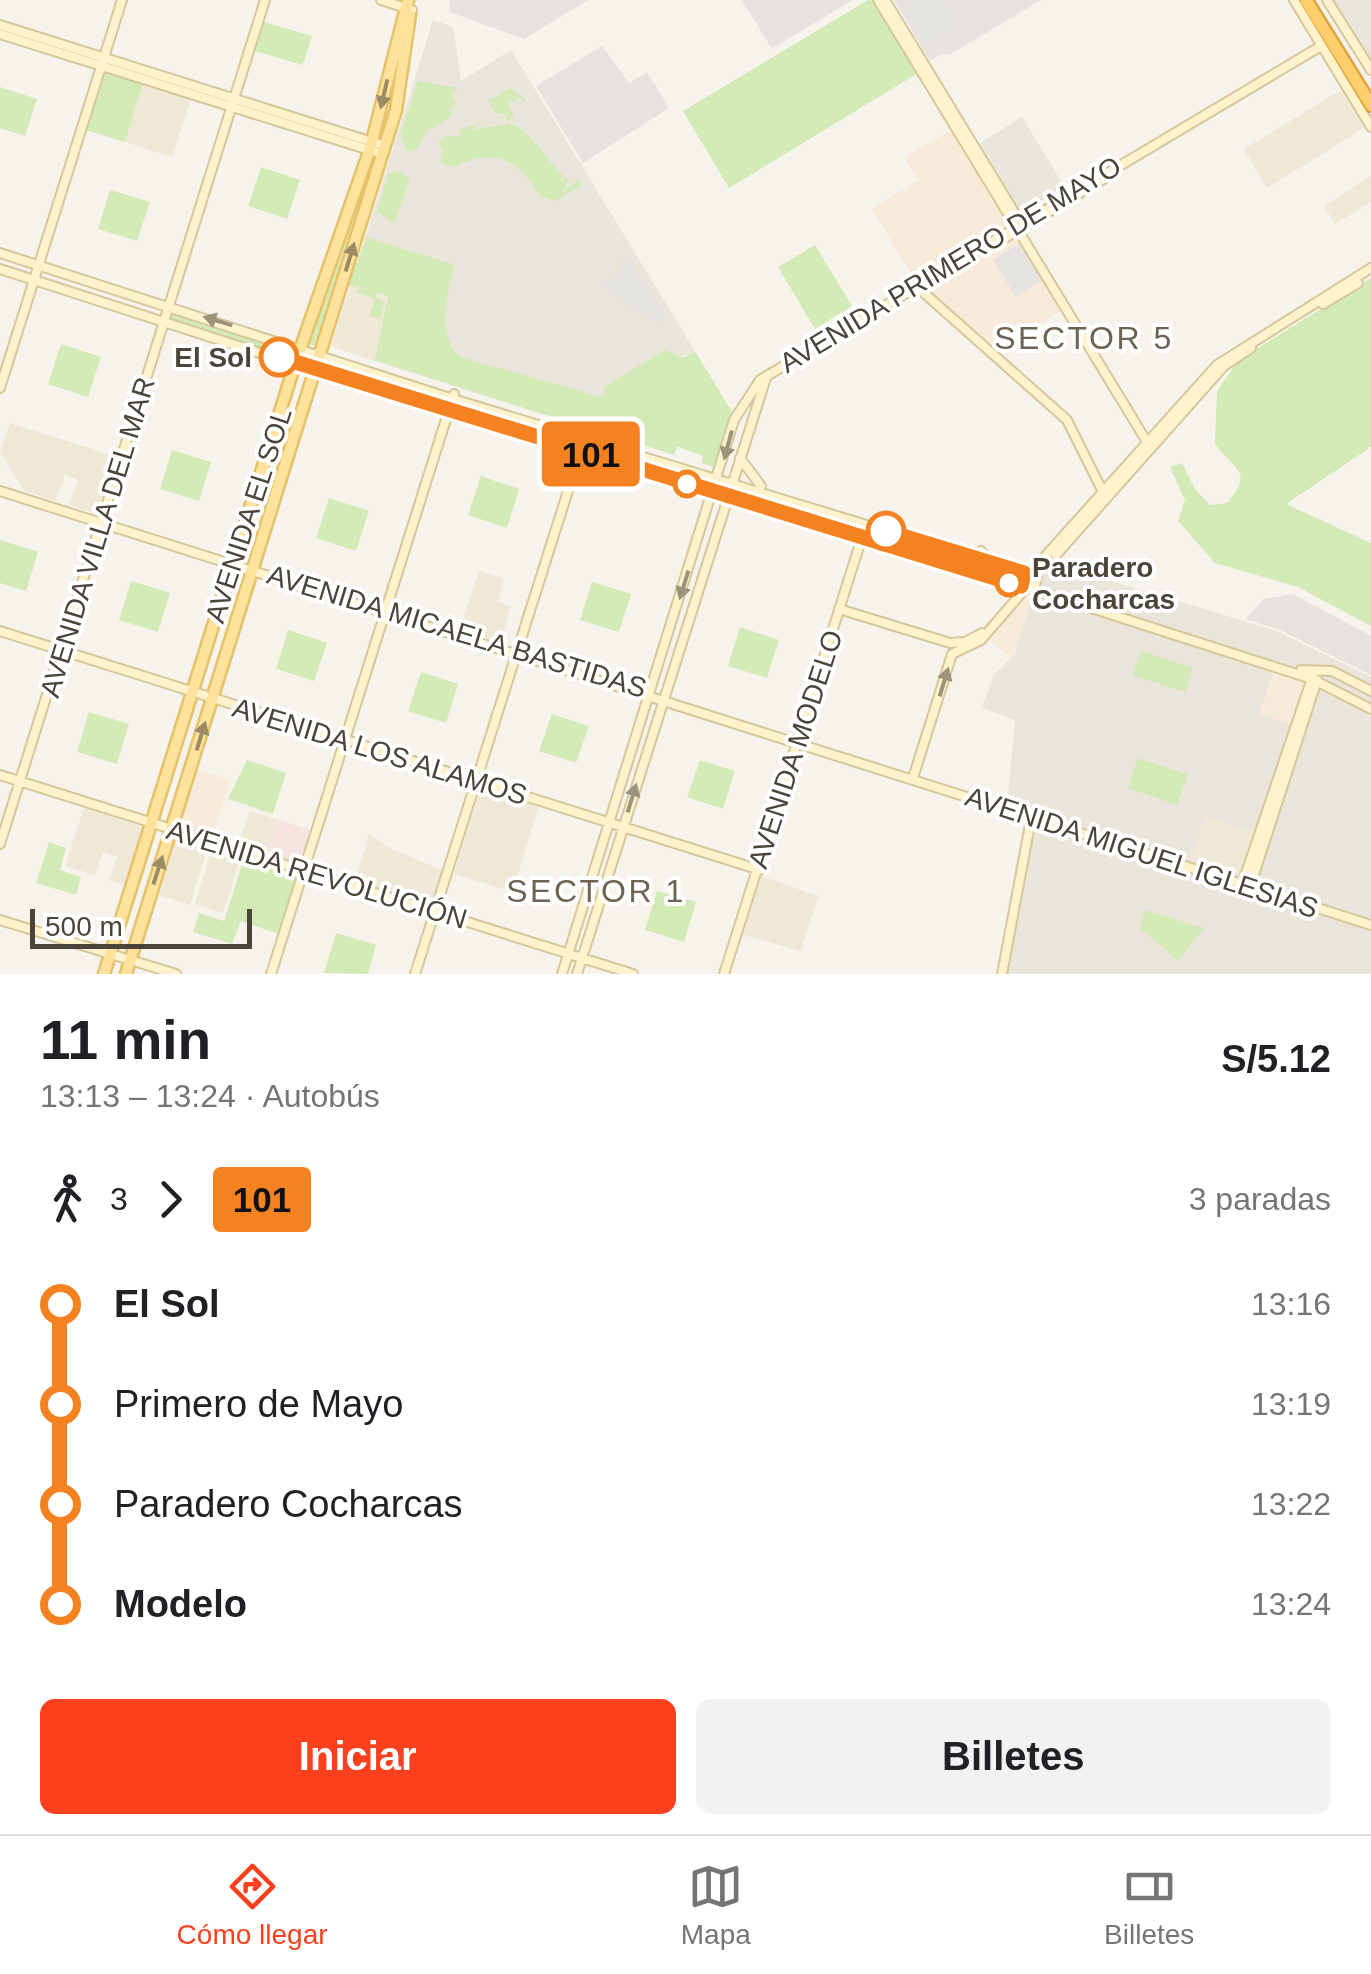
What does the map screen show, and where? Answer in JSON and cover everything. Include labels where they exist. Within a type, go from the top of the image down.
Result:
[{"type":"highway","points":[[1306,0],[1371,105]]},
{"type":"highway","points":[[1315,0],[1371,91]]},
{"type":"main road","name":"AVENIDA EL SOL","points":[[104,974],[295,364],[371,146],[409,3]]},
{"type":"main road","name":"AVENIDA EL SOL","points":[[128,966],[396,110],[409,3]]},
{"type":"street","points":[[0,388],[119,0]]},
{"type":"street","name":"AVENIDA VILLA DEL MAR","points":[[0,844],[264,0]]},
{"type":"street","points":[[380,0],[409,3]]},
{"type":"street","points":[[882,0],[1148,441]]},
{"type":"street","points":[[1294,0],[1371,127]]},
{"type":"street","points":[[1327,0],[1371,70]]},
{"type":"street","points":[[0,25],[100,61],[384,150]]},
{"type":"street","points":[[0,34],[100,61]]},
{"type":"street","name":"AVENIDA PRIMERO DE MAYO","points":[[562,974],[737,413],[763,377],[1322,47]]},
{"type":"street","points":[[0,253],[990,563],[1028,583]]},
{"type":"street","points":[[0,269],[295,364],[864,538],[1028,583],[1314,680],[1371,709]]},
{"type":"street","points":[[913,776],[952,654],[981,640],[1103,492],[1227,356],[1371,269]]},
{"type":"street","points":[[841,610],[950,643],[980,635],[1224,366],[1371,269]]},
{"type":"street","points":[[0,370],[32,279]]},
{"type":"street","points":[[916,287],[1067,420],[1103,492]]},
{"type":"street","name":"AVENIDA PRIMERO DE MAYO","points":[[577,974],[766,379],[916,287]]},
{"type":"street","points":[[274,974],[455,397]]},
{"type":"street","points":[[418,974],[587,438]]},
{"type":"street","points":[[740,456],[761,486]]},
{"type":"street","name":"AVENIDA MICAELA BASTIDAS","points":[[0,489],[913,776]]},
{"type":"street","points":[[846,510],[852,520]]},
{"type":"street","name":"AVENIDA MODELO","points":[[726,974],[867,525]]},
{"type":"street","points":[[981,551],[990,563]]},
{"type":"street","name":"AVENIDA LOS ALAMOS","points":[[0,633],[758,872]]},
{"type":"street","points":[[1247,884],[1314,680],[1332,671],[1371,691]]},
{"type":"street","name":"AVENIDA MIGUEL IGLESIAS","points":[[913,776],[1371,923]]},
{"type":"street","name":"AVENIDA REVOLUCIÓN","points":[[0,777],[633,974]]},
{"type":"street","name":"AVENIDA VILLA DEL MAR","points":[[0,833],[18,782]]},
{"type":"street","points":[[1002,974],[1033,816]]},
{"type":"street","points":[[0,922],[161,974]]},
{"type":"street","name":"AVENIDA REVOLUCIÓN","points":[[581,960],[620,974]]},
{"type":"street","points":[[128,966],[176,974]]},
{"type":"shaded area","points":[[449,0],[588,0],[524,39],[450,12]]},
{"type":"shaded area","points":[[742,0],[852,0],[772,49]]},
{"type":"shaded area","points":[[894,0],[1041,0],[949,55],[942,54],[930,61]]},
{"type":"shaded area","points":[[912,0],[944,0],[960,26],[927,46],[902,6]]},
{"type":"shaded area","points":[[1324,0],[1371,0],[1371,77]]},
{"type":"shaded area","points":[[433,20],[453,27],[461,81],[511,50],[695,351],[603,387],[611,405],[587,428],[374,361],[388,296],[351,284]]},
{"type":"shaded area","points":[[602,46],[629,83],[647,72],[669,108],[583,163],[536,86]]},
{"type":"shaded area","points":[[143,84],[191,99],[172,157],[125,142]]},
{"type":"shaded area","points":[[1341,90],[1364,128],[1267,188],[1244,149]]},
{"type":"shaded area","points":[[1022,117],[1064,186],[1018,215],[977,145]]},
{"type":"shaded area","points":[[952,129],[1009,226],[916,282],[872,209],[919,180],[905,158]]},
{"type":"shaded area","points":[[1371,176],[1371,202],[1335,224],[1324,206]]},
{"type":"shaded area","points":[[1019,234],[1064,309],[999,351],[927,291]]},
{"type":"shaded area","points":[[1021,242],[1044,279],[1016,297],[993,260]]},
{"type":"shaded area","points":[[628,257],[666,324],[638,313],[600,285],[623,271],[619,263]]},
{"type":"shaded area","points":[[351,284],[388,296],[374,361],[331,346]]},
{"type":"shaded area","points":[[10,423],[114,456],[97,514],[69,505],[78,480],[65,475],[55,501],[24,491],[0,452]]},
{"type":"shaded area","points":[[1048,562],[1277,631],[1371,677],[1371,974],[1000,974],[1032,819],[1007,806],[1015,720],[982,708],[994,675],[1014,655],[1032,595],[1029,584]]},
{"type":"shaded area","points":[[479,571],[504,579],[498,602],[511,606],[500,642],[460,630]]},
{"type":"shaded area","points":[[1026,594],[1031,597],[1012,658],[990,641]]},
{"type":"shaded area","points":[[1293,594],[1371,636],[1371,675],[1280,630],[1245,619],[1264,599]]},
{"type":"shaded area","points":[[1274,670],[1306,680],[1292,725],[1259,714]]},
{"type":"shaded area","points":[[197,769],[230,780],[212,839],[179,828]]},
{"type":"shaded area","points":[[480,788],[538,807],[513,892],[454,874]]},
{"type":"shaded area","points":[[84,807],[143,827],[125,885],[110,880],[117,856],[103,852],[95,875],[65,866]]},
{"type":"shaded area","points":[[250,811],[279,820],[267,857],[255,854],[254,847],[238,847]]},
{"type":"shaded area","points":[[1205,817],[1256,833],[1242,875],[1192,859]]},
{"type":"shaded area","points":[[279,820],[313,831],[301,867],[267,857]]},
{"type":"shaded area","points":[[369,833],[389,848],[445,871],[434,905],[355,883]]},
{"type":"shaded area","points":[[177,837],[208,846],[190,905],[159,895]]},
{"type":"shaded area","points":[[212,848],[241,857],[223,913],[195,904]]},
{"type":"shaded area","points":[[761,876],[818,896],[801,951],[743,935]]},
{"type":"green space","points":[[868,0],[874,0],[918,73],[729,188],[683,111]]},
{"type":"green space","points":[[261,21],[312,36],[303,65],[251,50]]},
{"type":"green space","points":[[102,71],[143,84],[125,142],[83,129]]},
{"type":"green space","points":[[418,81],[459,88],[451,93],[457,105],[449,109],[452,116],[426,132],[415,152],[406,149],[400,134]]},
{"type":"green space","points":[[0,87],[37,99],[25,136],[0,128]]},
{"type":"green space","points":[[510,88],[525,99],[525,103],[519,96],[514,102],[510,98],[507,104],[514,115],[507,123],[522,130],[536,144],[562,174],[562,185],[564,178],[569,179],[562,193],[579,179],[582,184],[555,201],[539,195],[523,172],[503,160],[480,158],[454,167],[440,162],[443,151],[438,142],[448,136],[460,137],[459,130],[481,123],[471,130],[507,124],[505,114],[496,113],[488,101]]},
{"type":"green space","points":[[379,154],[318,347],[306,343],[370,155]]},
{"type":"green space","points":[[261,167],[300,180],[287,219],[248,206]]},
{"type":"green space","points":[[397,171],[410,179],[395,223],[377,212],[388,173]]},
{"type":"green space","points":[[110,190],[150,202],[137,241],[98,229]]},
{"type":"green space","points":[[360,236],[364,237],[355,268],[366,237],[455,265],[446,328],[454,350],[461,357],[606,396],[603,388],[665,350],[683,358],[695,351],[732,412],[715,467],[701,463],[703,456],[677,446],[674,455],[621,438],[620,430],[612,436],[375,360],[388,296],[377,292],[376,298],[385,301],[380,319],[370,316],[375,299],[357,293],[359,286],[349,286],[347,278]]},
{"type":"green space","points":[[815,245],[852,306],[815,329],[778,267]]},
{"type":"green space","points":[[1371,278],[1371,447],[1286,504],[1371,543],[1371,626],[1298,587],[1215,563],[1178,521],[1185,500],[1170,467],[1182,463],[1195,489],[1210,505],[1227,503],[1241,477],[1215,444],[1217,391],[1239,360]]},
{"type":"green space","points":[[173,308],[297,347],[292,359],[169,321]]},
{"type":"green space","points":[[61,344],[101,357],[88,397],[48,384]]},
{"type":"green space","points":[[172,450],[211,462],[199,501],[160,489]]},
{"type":"green space","points":[[481,476],[519,489],[507,528],[468,515]]},
{"type":"green space","points":[[329,498],[369,511],[356,551],[316,538]]},
{"type":"green space","points":[[0,540],[38,552],[26,591],[0,583]]},
{"type":"green space","points":[[131,581],[170,593],[158,632],[119,620]]},
{"type":"green space","points":[[592,582],[631,594],[619,632],[580,620]]},
{"type":"green space","points":[[740,627],[779,640],[767,678],[728,666]]},
{"type":"green space","points":[[288,630],[327,643],[314,681],[276,669]]},
{"type":"green space","points":[[1141,651],[1193,668],[1185,692],[1133,675]]},
{"type":"green space","points":[[421,672],[458,684],[446,723],[408,711]]},
{"type":"green space","points":[[89,712],[129,724],[117,764],[77,752]]},
{"type":"green space","points":[[552,714],[589,726],[576,763],[539,751]]},
{"type":"green space","points":[[1138,758],[1188,775],[1177,805],[1128,788]]},
{"type":"green space","points":[[247,760],[286,773],[273,814],[228,799]]},
{"type":"green space","points":[[700,760],[735,771],[723,809],[687,797]]},
{"type":"green space","points":[[49,842],[66,848],[60,870],[81,877],[76,895],[36,883]]},
{"type":"green space","points":[[243,861],[298,878],[278,934],[241,921],[232,944],[193,932],[199,913],[224,921]]},
{"type":"green space","points":[[657,891],[696,902],[684,942],[645,930]]},
{"type":"green space","points":[[1145,910],[1204,928],[1178,961],[1140,928]]},
{"type":"green space","points":[[336,933],[376,945],[368,974],[324,973]]},
{"type":"bus line","name":"101","points":[[279,357],[1021,586],[1019,580],[1024,573],[886,531]]},
{"type":"place","name":"El Sol","points":[[279,357]]},
{"type":"place","name":"Paradero Cocharcas","points":[[1009,583]]},
{"type":"district","name":"SECTOR 5","points":[[1084,338]]},
{"type":"district","name":"SECTOR 1","points":[[596,891]]}]
